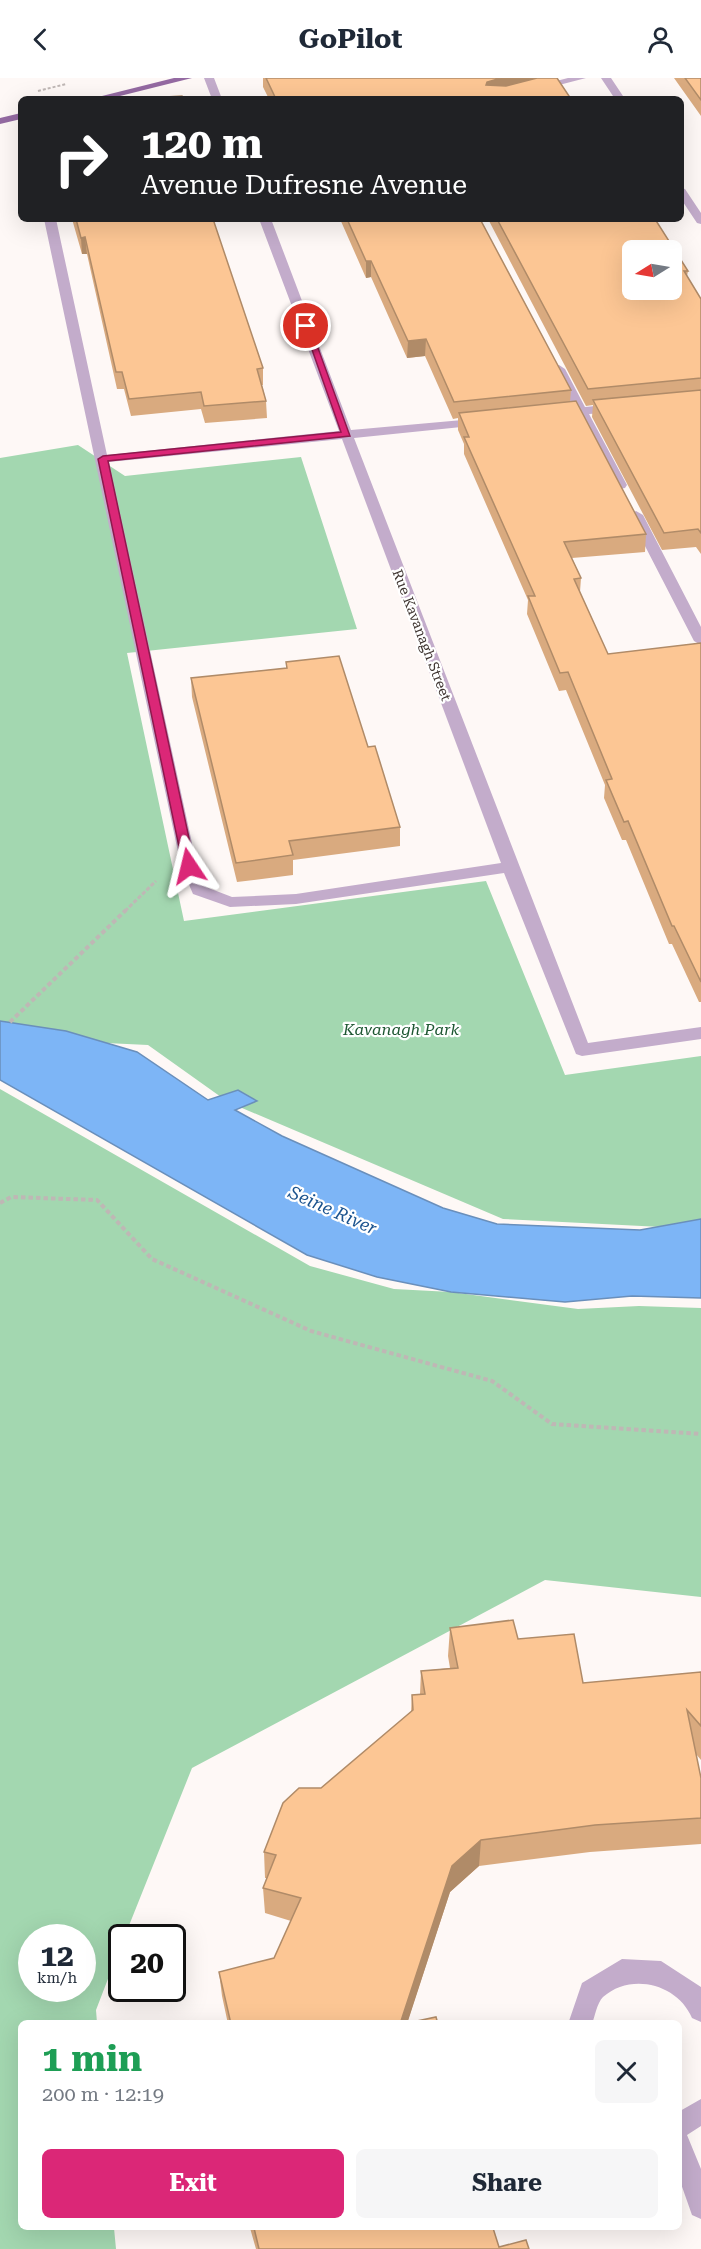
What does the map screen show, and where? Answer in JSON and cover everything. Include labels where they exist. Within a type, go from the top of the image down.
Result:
[{"type":"main road","points":[[108,96],[188,78]]},
{"type":"main road","points":[[0,122],[18,117]]},
{"type":"street","points":[[209,78],[216,96]]},
{"type":"street","points":[[505,96],[581,78]]},
{"type":"street","points":[[606,78],[618,96]]},
{"type":"street","points":[[684,196],[701,221]]},
{"type":"street","points":[[51,222],[189,866],[199,890],[230,902],[296,899],[510,867]]},
{"type":"street","name":"Rue Kavanagh Street","points":[[266,222],[510,867],[582,1050],[701,1033]]},
{"type":"street","points":[[555,361],[701,641]]},
{"type":"street","points":[[547,415],[630,407]]},
{"type":"street","points":[[103,459],[500,419]]},
{"type":"street","points":[[581,2020],[591,1991],[622,1971],[661,1973],[697,1999],[701,2010]]},
{"type":"street","points":[[682,2125],[701,2111]]},
{"type":"street","points":[[682,2151],[701,2206]]},
{"type":"path","points":[[29,93],[70,83]]},
{"type":"path","points":[[10,1022],[187,852]]},
{"type":"path","points":[[0,1203],[11,1197],[97,1200],[152,1259],[312,1331],[492,1381],[552,1424],[701,1434]]},
{"type":"green space","name":"Kavanagh Park","points":[[78,445],[125,476],[301,457],[357,629],[127,653],[184,921],[486,881],[565,1075],[701,1056],[701,1229],[503,1219],[228,1102],[148,1045],[0,1038],[0,458]]},
{"type":"green space","points":[[0,1089],[310,1266],[394,1289],[451,1292],[578,1309],[639,1306],[701,1308],[701,1597],[545,1580],[192,1768],[130,1924],[108,1924],[108,1979],[96,2010],[97,2020],[18,2020],[18,2230],[114,2230],[116,2249],[0,2249]]},
{"type":"water","name":"Seine River","points":[[0,1021],[66,1031],[137,1052],[208,1100],[238,1090],[257,1101],[235,1110],[282,1136],[443,1208],[497,1224],[640,1230],[701,1219],[701,1298],[632,1296],[565,1302],[451,1292],[377,1277],[307,1255],[0,1080]]},
{"type":"building","points":[[266,78],[501,78],[487,82],[486,85],[506,86],[537,78],[557,78],[569,96],[275,96]]},
{"type":"building","points":[[685,78],[701,78],[701,100]]},
{"type":"building","points":[[77,222],[214,222],[263,368],[257,369],[266,401],[204,406],[201,392],[129,399],[122,372],[116,372],[85,237],[81,238]]},
{"type":"building","points":[[348,222],[482,222],[571,390],[454,402],[426,339],[408,341],[371,261],[366,261]]},
{"type":"building","points":[[499,222],[657,222],[668,240],[622,240],[622,300],[682,300],[682,262],[688,271],[684,271],[701,299],[701,378],[588,389]]},
{"type":"building","points":[[701,390],[701,533],[698,529],[664,533],[593,400]]},
{"type":"building","points":[[576,401],[646,534],[564,542],[581,578],[574,579],[608,654],[701,643],[701,982],[672,926],[628,821],[624,822],[606,780],[612,779],[568,672],[560,673],[528,596],[535,596],[464,437],[469,437],[459,413]]},
{"type":"building","points":[[339,656],[368,747],[375,746],[400,827],[289,841],[293,855],[236,863],[191,678],[287,668],[286,662]]},
{"type":"building","points":[[513,1620],[518,1639],[574,1634],[583,1683],[701,1672],[701,1726],[687,1710],[701,1778],[701,1818],[595,1825],[481,1840],[452,1866],[401,2020],[230,2020],[219,1972],[274,1958],[301,1898],[263,1888],[276,1855],[264,1852],[283,1803],[299,1788],[321,1788],[413,1710],[412,1695],[425,1694],[421,1671],[458,1668],[450,1628]]},
{"type":"building","points":[[254,2230],[494,2230],[499,2247],[526,2240],[529,2249],[259,2249]]},
{"type":"route","points":[[189,866],[103,459],[346,434],[306,326]]}]
